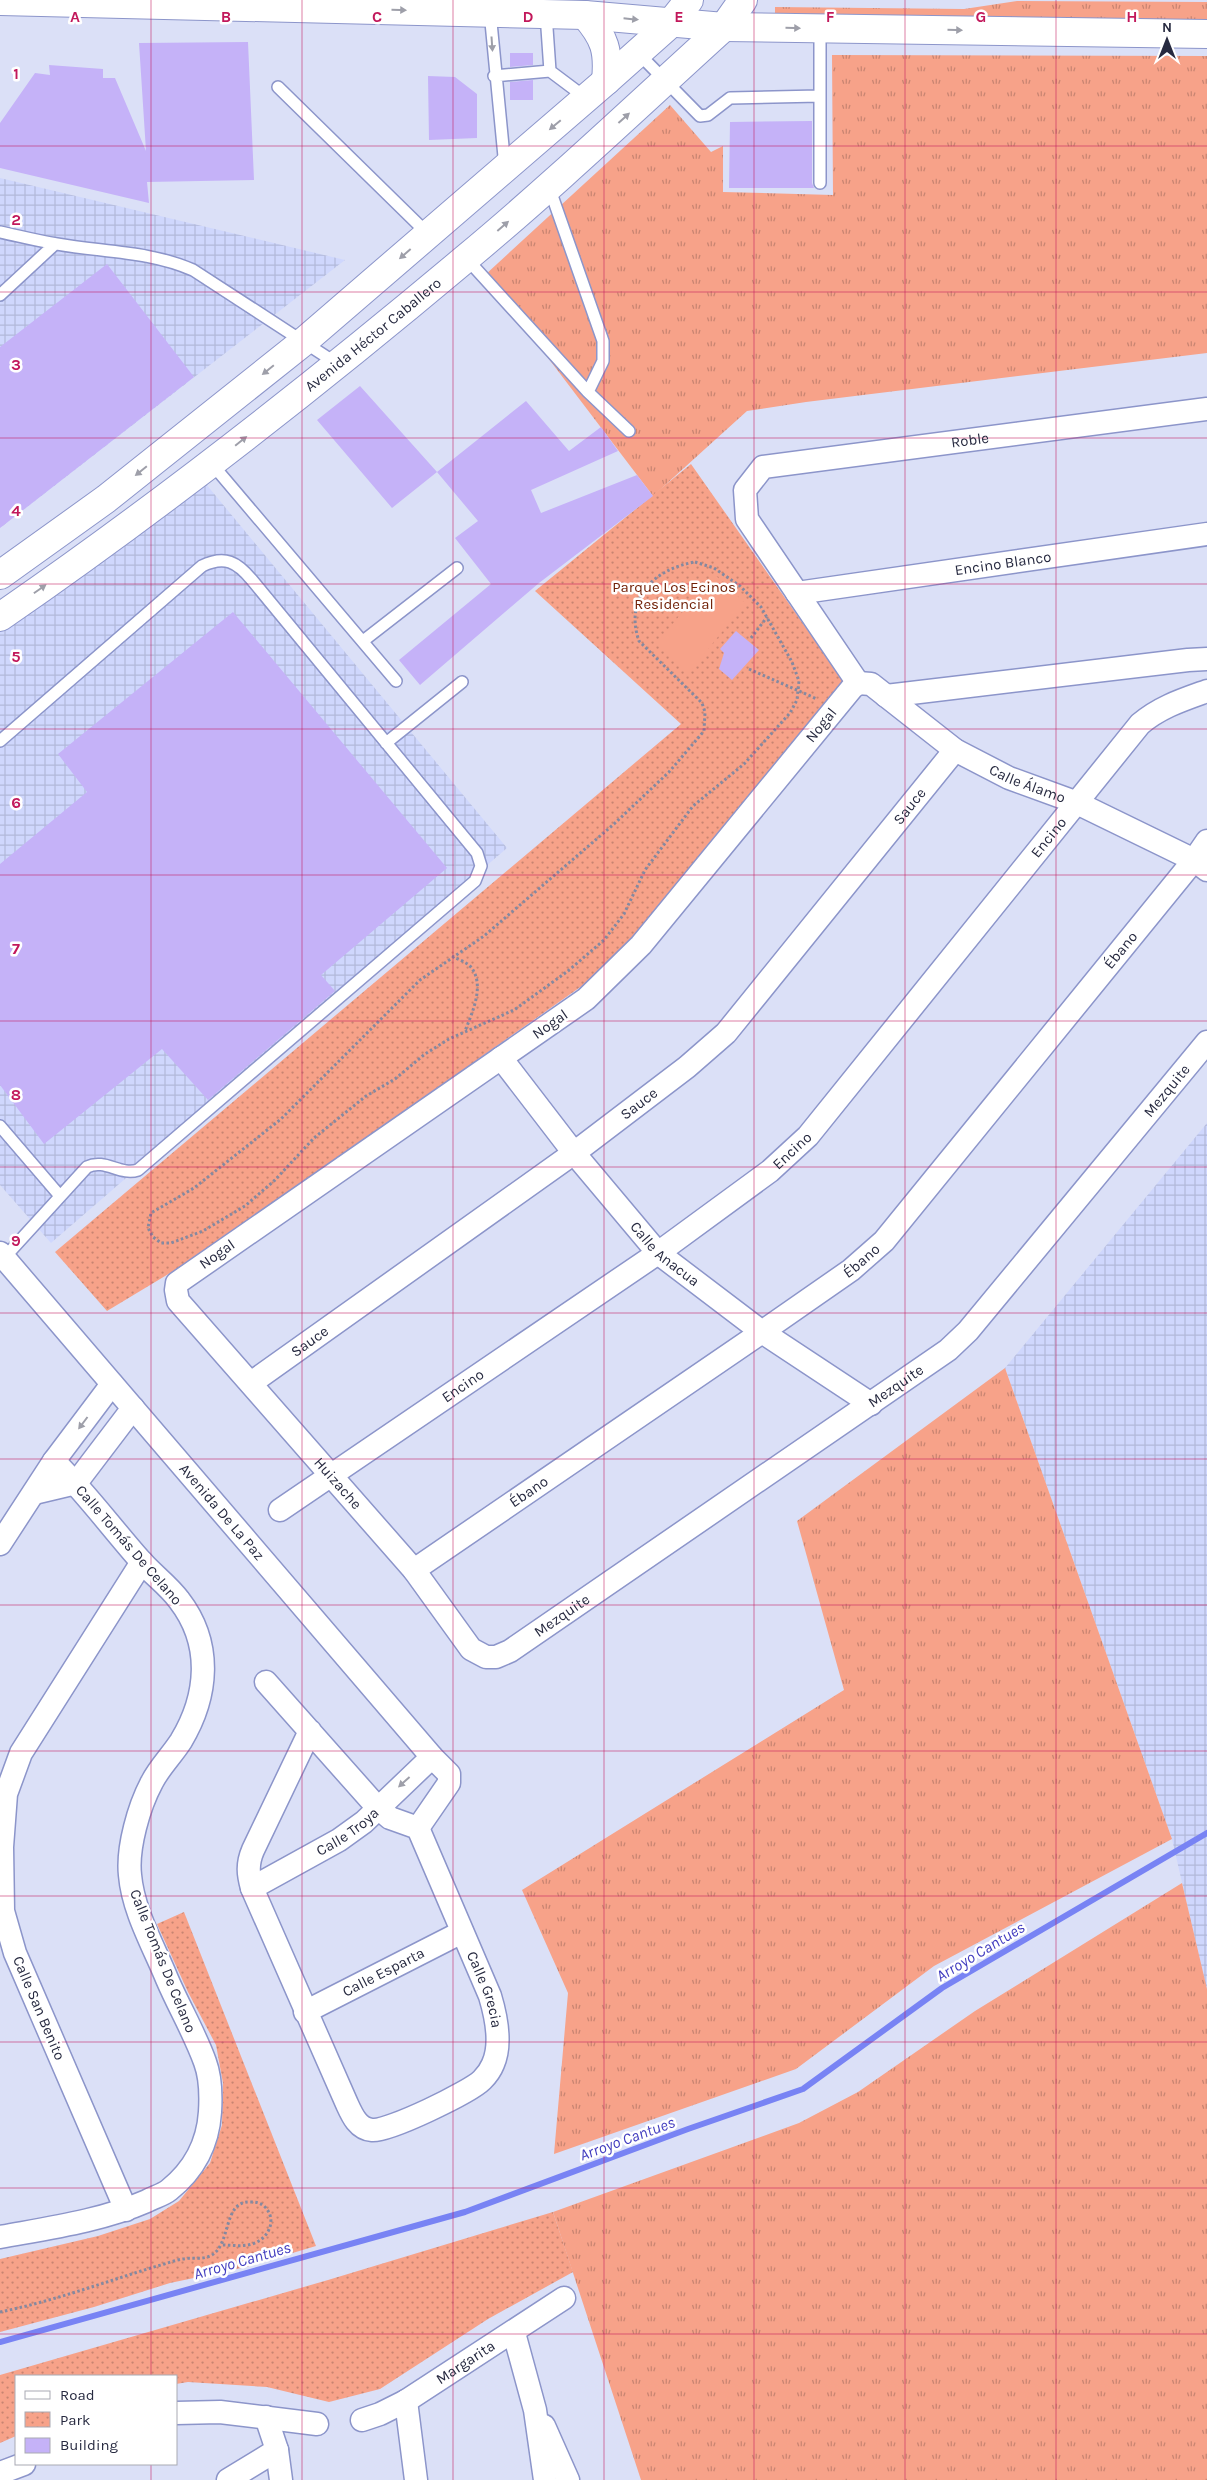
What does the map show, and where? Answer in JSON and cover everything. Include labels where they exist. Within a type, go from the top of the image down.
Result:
[{"type":"main road","points":[[0,575],[106,499],[302,342],[638,53],[670,24],[688,0]]},
{"type":"main road","name":"Avenida Héctor Caballero","points":[[0,617],[96,551],[212,464],[466,258],[724,27],[744,0]]},
{"type":"main road","points":[[0,1],[489,8],[724,27],[1207,34]]},
{"type":"main road","points":[[585,15],[601,35],[608,61],[596,90]]},
{"type":"street","name":"Roble","points":[[797,593],[747,519],[745,490],[763,467],[1207,409]]},
{"type":"street","name":"Encino Blanco","points":[[797,593],[1207,534]]},
{"type":"street","points":[[797,593],[858,683]]},
{"type":"street","points":[[886,696],[1207,659]]},
{"type":"street","name":"Calle Álamo","points":[[858,683],[871,684],[955,750],[1009,778],[1075,802],[1201,865]]},
{"type":"street","name":"Nogal","points":[[176,1290],[182,1278],[586,999],[642,945],[845,696],[858,683]]},
{"type":"street","name":"Encino","points":[[280,1510],[658,1253],[770,1171],[808,1136],[1075,802],[1140,724],[1152,713],[1207,691]]},
{"type":"street","name":"Sauce","points":[[251,1383],[574,1153],[687,1067],[726,1033],[955,750]]},
{"type":"street","name":"Ébano","points":[[414,1570],[851,1270],[884,1241],[1201,865],[1207,841]]},
{"type":"street","name":"Mezquite","points":[[510,1651],[948,1350],[968,1331],[1207,1042]]},
{"type":"street","name":"Calle Anacua","points":[[501,1058],[574,1153],[658,1253],[762,1332],[871,1404]]},
{"type":"street","name":"Avenida De La Paz","points":[[2,1256],[439,1764]]},
{"type":"street","name":"Huizache","points":[[176,1290],[178,1301],[414,1570],[471,1649],[486,1657],[496,1657],[510,1651]]},
{"type":"street","points":[[0,1544],[54,1461],[112,1384]]},
{"type":"street","points":[[34,1493],[76,1483],[133,1408]]},
{"type":"street","name":"Calle Tomás De Celano","points":[[0,2237],[59,2226],[126,2210],[168,2191],[188,2172],[201,2151],[209,2131],[211,2093],[206,2063],[147,1930],[133,1895],[129,1874],[131,1852],[140,1811],[152,1782],[181,1741],[197,1709],[203,1689],[204,1667],[191,1619],[179,1599],[142,1562],[76,1483],[54,1461]]},
{"type":"street","name":"Calle San Benito","points":[[126,2210],[15,1952],[4,1911],[2,1847],[6,1794],[21,1753],[142,1562]]},
{"type":"street","points":[[266,1682],[377,1807],[390,1818],[418,1828],[449,1783],[449,1774],[439,1764]]},
{"type":"street","name":"Calle Grecia","points":[[310,1732],[248,1860],[248,1872],[252,1888],[353,2118],[362,2127],[372,2130],[393,2125],[438,2105],[482,2080],[493,2064],[497,2050],[495,2014],[490,1996],[418,1828]]},
{"type":"street","name":"Calle Troya","points":[[252,1888],[339,1840],[364,1822],[377,1807],[439,1764]]},
{"type":"street","name":"Calle Esparta","points":[[305,2012],[462,1932]]},
{"type":"street","name":"Margarita","points":[[362,2420],[380,2414],[406,2401],[514,2333],[564,2298]]},
{"type":"street","points":[[514,2333],[535,2410],[545,2480]]},
{"type":"street","points":[[406,2401],[416,2480]]},
{"type":"street","points":[[535,2410],[554,2445],[568,2480]]},
{"type":"street","points":[[178,2413],[220,2412],[317,2424]]},
{"type":"street","points":[[266,2417],[277,2450],[281,2480]]},
{"type":"street","points":[[228,2480],[277,2450]]},
{"type":"street","points":[[0,2473],[21,2465]]},
{"type":"lane","points":[[489,8],[494,76],[505,167]]},
{"type":"lane","points":[[546,14],[550,71]]},
{"type":"lane","points":[[820,29],[820,183]]},
{"type":"lane","points":[[638,53],[700,116],[708,115],[730,98],[819,96]]},
{"type":"lane","points":[[494,76],[550,71],[596,90]]},
{"type":"lane","points":[[278,87],[428,234]]},
{"type":"lane","points":[[548,186],[603,341],[603,361],[588,392]]},
{"type":"lane","points":[[0,232],[55,244],[147,256],[175,262],[193,270],[337,364]]},
{"type":"lane","points":[[0,295],[55,244]]},
{"type":"lane","points":[[466,258],[588,392],[629,431]]},
{"type":"lane","points":[[212,464],[396,681]]},
{"type":"lane","points":[[0,741],[202,566],[212,561],[225,559],[235,562],[243,569],[477,853],[481,866],[475,881],[138,1170],[128,1172],[105,1165],[93,1164],[88,1167],[2,1256]]},
{"type":"lane","points":[[363,641],[457,568]]},
{"type":"lane","points":[[386,743],[462,682]]},
{"type":"lane","points":[[0,1126],[60,1196]]},
{"type":"path","points":[[695,562],[705,564],[740,586],[761,607],[767,617],[792,662],[799,681],[797,700],[790,713],[744,764],[693,806],[645,870],[624,914],[604,940],[568,971],[514,1010],[464,1032],[425,1054],[395,1079],[366,1096],[314,1138],[275,1180],[245,1206],[211,1227],[170,1243],[161,1242],[153,1237],[148,1228],[151,1213],[194,1188],[281,1120],[395,1003],[420,980],[452,956],[484,936],[614,824],[669,772],[704,730],[705,712],[702,704],[639,641],[634,627],[634,611],[643,590],[668,570],[682,564],[695,562]]},
{"type":"path","points":[[751,638],[767,617]]},
{"type":"path","points":[[749,669],[818,700]]},
{"type":"path","points":[[452,956],[470,966],[476,977],[476,1000],[464,1032]]},
{"type":"path","points":[[0,2312],[37,2305],[184,2258],[210,2256],[221,2245],[233,2211],[239,2205],[246,2202],[259,2202],[264,2206],[272,2222],[271,2229],[264,2237],[253,2244],[221,2245]]},
{"type":"shaded area","points":[[0,178],[345,260],[0,528]]},
{"type":"shaded area","points":[[201,478],[507,848],[51,1243],[0,1185],[0,613]]},
{"type":"shaded area","points":[[1207,1123],[1207,1991],[1172,1839],[1005,1368]]},
{"type":"green space","points":[[1017,1],[1207,2],[1207,23],[775,17],[775,7],[964,9]]},
{"type":"green space","points":[[832,55],[1207,56],[1207,353],[806,402],[747,411],[653,496],[485,275],[670,105],[711,152],[723,146],[723,192],[833,195]]},
{"type":"green space","name":"Parque Los Ecinos Residencial","points":[[691,464],[844,682],[613,964],[481,1057],[406,1116],[263,1217],[107,1311],[55,1252],[681,724],[535,591]]},
{"type":"green space","points":[[714,574],[745,603],[689,673],[656,644]]},
{"type":"green space","points":[[1005,1368],[1172,1839],[934,1966],[796,2069],[554,2154],[568,1993],[522,1890],[844,1690],[797,1521]]},
{"type":"green space","points":[[1182,1883],[1207,1989],[1207,2480],[641,2480],[553,2212],[799,2123],[858,2092],[975,2011]]},
{"type":"green space","points":[[184,1912],[316,2246],[246,2267],[170,2283],[94,2307],[0,2332],[0,2259],[98,2236],[150,2219],[179,2201],[210,2163],[222,2125],[223,2083],[216,2045],[188,1992],[157,1924]]},
{"type":"green space","points":[[553,2212],[573,2272],[488,2319],[380,2389],[329,2402],[267,2387],[188,2382],[178,2384],[178,2375],[15,2375],[15,2436],[0,2443],[0,2375],[328,2280]]},
{"type":"building","points":[[248,42],[254,180],[147,182],[149,203],[0,168],[0,123],[35,73],[50,75],[49,65],[103,69],[103,78],[115,78],[146,151],[139,43]]},
{"type":"building","points":[[510,53],[533,53],[533,65],[510,67]]},
{"type":"building","points":[[428,76],[455,77],[477,94],[477,138],[429,140]]},
{"type":"building","points":[[533,80],[533,100],[510,100],[510,82]]},
{"type":"building","points":[[812,121],[812,183],[814,188],[729,188],[730,122]]},
{"type":"building","points":[[107,264],[194,377],[0,528],[0,347]]},
{"type":"building","points":[[360,386],[437,472],[392,508],[317,420]]},
{"type":"building","points":[[526,401],[569,451],[601,427],[618,451],[531,490],[541,513],[637,475],[653,496],[539,583],[420,685],[399,660],[491,584],[455,538],[478,521],[437,472]]},
{"type":"building","points":[[233,612],[447,868],[321,975],[335,991],[208,1100],[162,1049],[44,1144],[0,1085],[0,864],[87,792],[58,754]]},
{"type":"building","points":[[736,631],[759,650],[732,680],[719,669],[724,653],[720,649]]},
{"type":"waterway","name":"Arroyo Cantues","points":[[0,2342],[465,2212],[688,2129],[803,2089],[942,1988],[1207,1833]]}]
